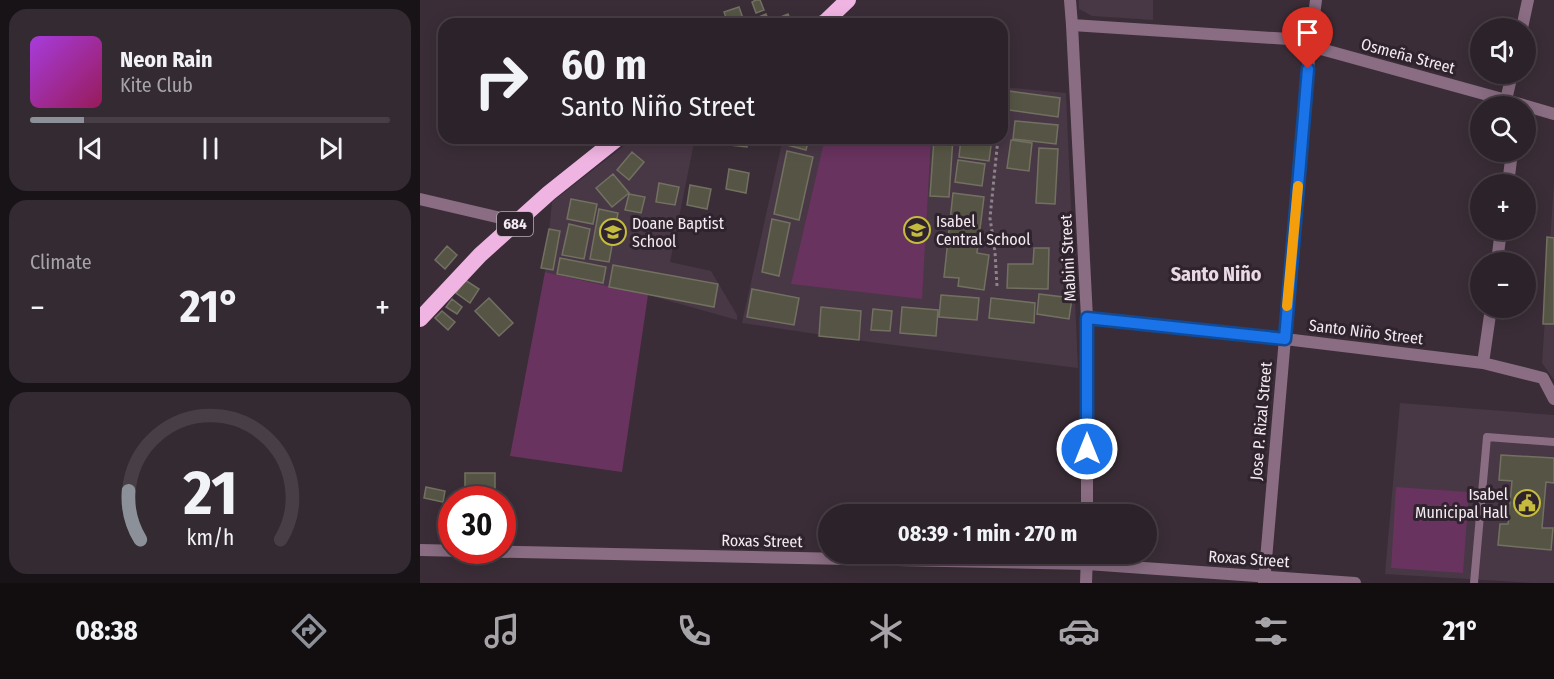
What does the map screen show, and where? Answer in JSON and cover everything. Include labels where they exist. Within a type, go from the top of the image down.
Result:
[{"type":"highway","points":[[829,18],[848,0]]},
{"type":"highway","name":"684","points":[[420,320],[480,255],[549,193],[610,144]]},
{"type":"street","name":"Mabini Street","points":[[1070,0],[1087,318],[1087,504]]},
{"type":"street","name":"Jose P. Rizal Street","points":[[1264,580],[1310,46],[1316,0]]},
{"type":"street","points":[[1524,18],[1528,0]]},
{"type":"street","name":"Osmeña Street","points":[[1072,25],[1289,39],[1491,96]]},
{"type":"street","name":"Osmeña Street","points":[[1536,109],[1554,114]]},
{"type":"street","points":[[420,199],[518,222]]},
{"type":"street","name":"Santo Niño Street","points":[[1087,318],[1483,363],[1543,378],[1554,399]]},
{"type":"street","points":[[1483,363],[1490,318]]},
{"type":"street","name":"Roxas Street","points":[[420,550],[818,555]]},
{"type":"street","points":[[1086,583],[1088,564]]},
{"type":"street","name":"Roxas Street","points":[[1130,564],[1264,580],[1355,583]]},
{"type":"lane","points":[[1474,583],[1486,436],[1554,442]]},
{"type":"path","points":[[997,144],[990,218],[997,286]]},
{"type":"shaded area","points":[[1079,0],[1153,0],[1153,20],[1092,16],[1079,9]]},
{"type":"shaded area","name":"Isabel Central School","points":[[1008,88],[1066,93],[1078,368],[870,342],[742,323],[782,144],[1008,144]]},
{"type":"shaded area","name":"Doane Baptist School","points":[[626,144],[694,144],[670,262],[711,271],[737,315],[737,320],[648,295],[545,272],[552,202]]},
{"type":"shaded area","points":[[824,144],[931,144],[922,299],[791,284]]},
{"type":"shaded area","points":[[1554,182],[1554,380],[1542,363]]},
{"type":"shaded area","points":[[545,272],[648,295],[622,472],[510,456]]},
{"type":"shaded area","points":[[1400,403],[1554,415],[1554,583],[1385,574]]},
{"type":"shaded area","points":[[1396,487],[1469,492],[1463,573],[1391,568]]},
{"type":"building","points":[[760,0],[764,10],[756,13],[752,2]]},
{"type":"building","points":[[739,7],[743,18],[726,18],[724,12]]},
{"type":"building","points":[[788,14],[790,18],[778,18]]},
{"type":"building","points":[[1008,91],[1060,98],[1058,117],[1008,110]]},
{"type":"building","points":[[1015,121],[1058,125],[1056,144],[1013,139]]},
{"type":"building","points":[[1011,140],[1032,143],[1029,171],[1007,168]]},
{"type":"building","points":[[747,144],[747,147],[730,145]]},
{"type":"building","points":[[783,144],[808,144],[806,150]]},
{"type":"building","points":[[934,144],[953,144],[949,197],[930,196]]},
{"type":"building","points":[[960,144],[991,144],[989,161],[959,157]]},
{"type":"building","points":[[1039,148],[1058,149],[1055,204],[1036,203]]},
{"type":"building","points":[[787,151],[813,157],[799,220],[774,214]]},
{"type":"building","points":[[632,152],[644,162],[629,180],[617,170]]},
{"type":"building","points":[[958,160],[985,164],[982,186],[955,182]]},
{"type":"building","points":[[729,169],[749,173],[746,193],[726,189]]},
{"type":"building","points":[[613,174],[629,193],[612,207],[596,188]]},
{"type":"building","points":[[659,183],[679,187],[675,205],[656,202]]},
{"type":"building","points":[[690,185],[711,189],[707,209],[687,205]]},
{"type":"building","points":[[953,193],[984,197],[977,253],[989,255],[984,290],[958,286],[959,278],[944,277]]},
{"type":"building","points":[[629,194],[645,197],[641,213],[625,210]]},
{"type":"building","points":[[571,199],[597,204],[593,224],[567,219]]},
{"type":"building","points":[[599,209],[618,213],[609,262],[590,259]]},
{"type":"building","points":[[772,219],[790,223],[779,276],[762,272]]},
{"type":"building","points":[[569,224],[590,229],[584,259],[562,255]]},
{"type":"building","points":[[549,229],[560,231],[553,270],[541,268]]},
{"type":"building","points":[[1547,237],[1554,238],[1554,324],[1543,324]]},
{"type":"building","points":[[447,246],[457,255],[445,269],[435,260]]},
{"type":"building","points":[[1034,248],[1049,248],[1048,289],[1007,288],[1008,264],[1033,264]]},
{"type":"building","points":[[560,258],[606,267],[603,283],[557,274]]},
{"type":"building","points":[[613,265],[718,284],[714,307],[609,287]]},
{"type":"building","points":[[465,280],[479,289],[470,303],[456,293]]},
{"type":"building","points":[[752,289],[799,298],[794,325],[747,317]]},
{"type":"building","points":[[1039,294],[1072,298],[1069,319],[1037,314]]},
{"type":"building","points":[[941,295],[979,298],[977,320],[939,317]]},
{"type":"building","points":[[489,298],[513,323],[499,336],[475,311]]},
{"type":"building","points":[[991,298],[1035,303],[1034,323],[989,318]]},
{"type":"building","points":[[452,299],[462,307],[457,314],[446,307]]},
{"type":"building","points":[[821,307],[861,311],[859,340],[819,336]]},
{"type":"building","points":[[902,307],[938,310],[936,336],[900,333]]},
{"type":"building","points":[[873,309],[892,311],[890,331],[871,330]]},
{"type":"building","points":[[442,311],[455,322],[448,330],[435,318]]},
{"type":"building","name":"Isabel Municipal Hall","points":[[1501,455],[1554,458],[1554,483],[1546,482],[1542,528],[1553,528],[1551,550],[1498,545],[1500,524],[1508,524],[1512,481],[1499,480]]},
{"type":"building","points":[[465,473],[495,473],[495,486],[465,486]]},
{"type":"building","points":[[426,487],[438,490],[438,501],[424,498]]},
{"type":"slow traffic","points":[[1287,306],[1298,186]]},
{"type":"place","name":"Isabel Central School","points":[[917,230]]},
{"type":"place","name":"Doane Baptist School","points":[[613,232]]},
{"type":"place","name":"Isabel Municipal Hall","points":[[1527,503]]},
{"type":"district","name":"Santo Niño","points":[[1216,274]]},
{"type":"route","points":[[1087,449],[1087,318],[1285,339],[1308,69]]}]
